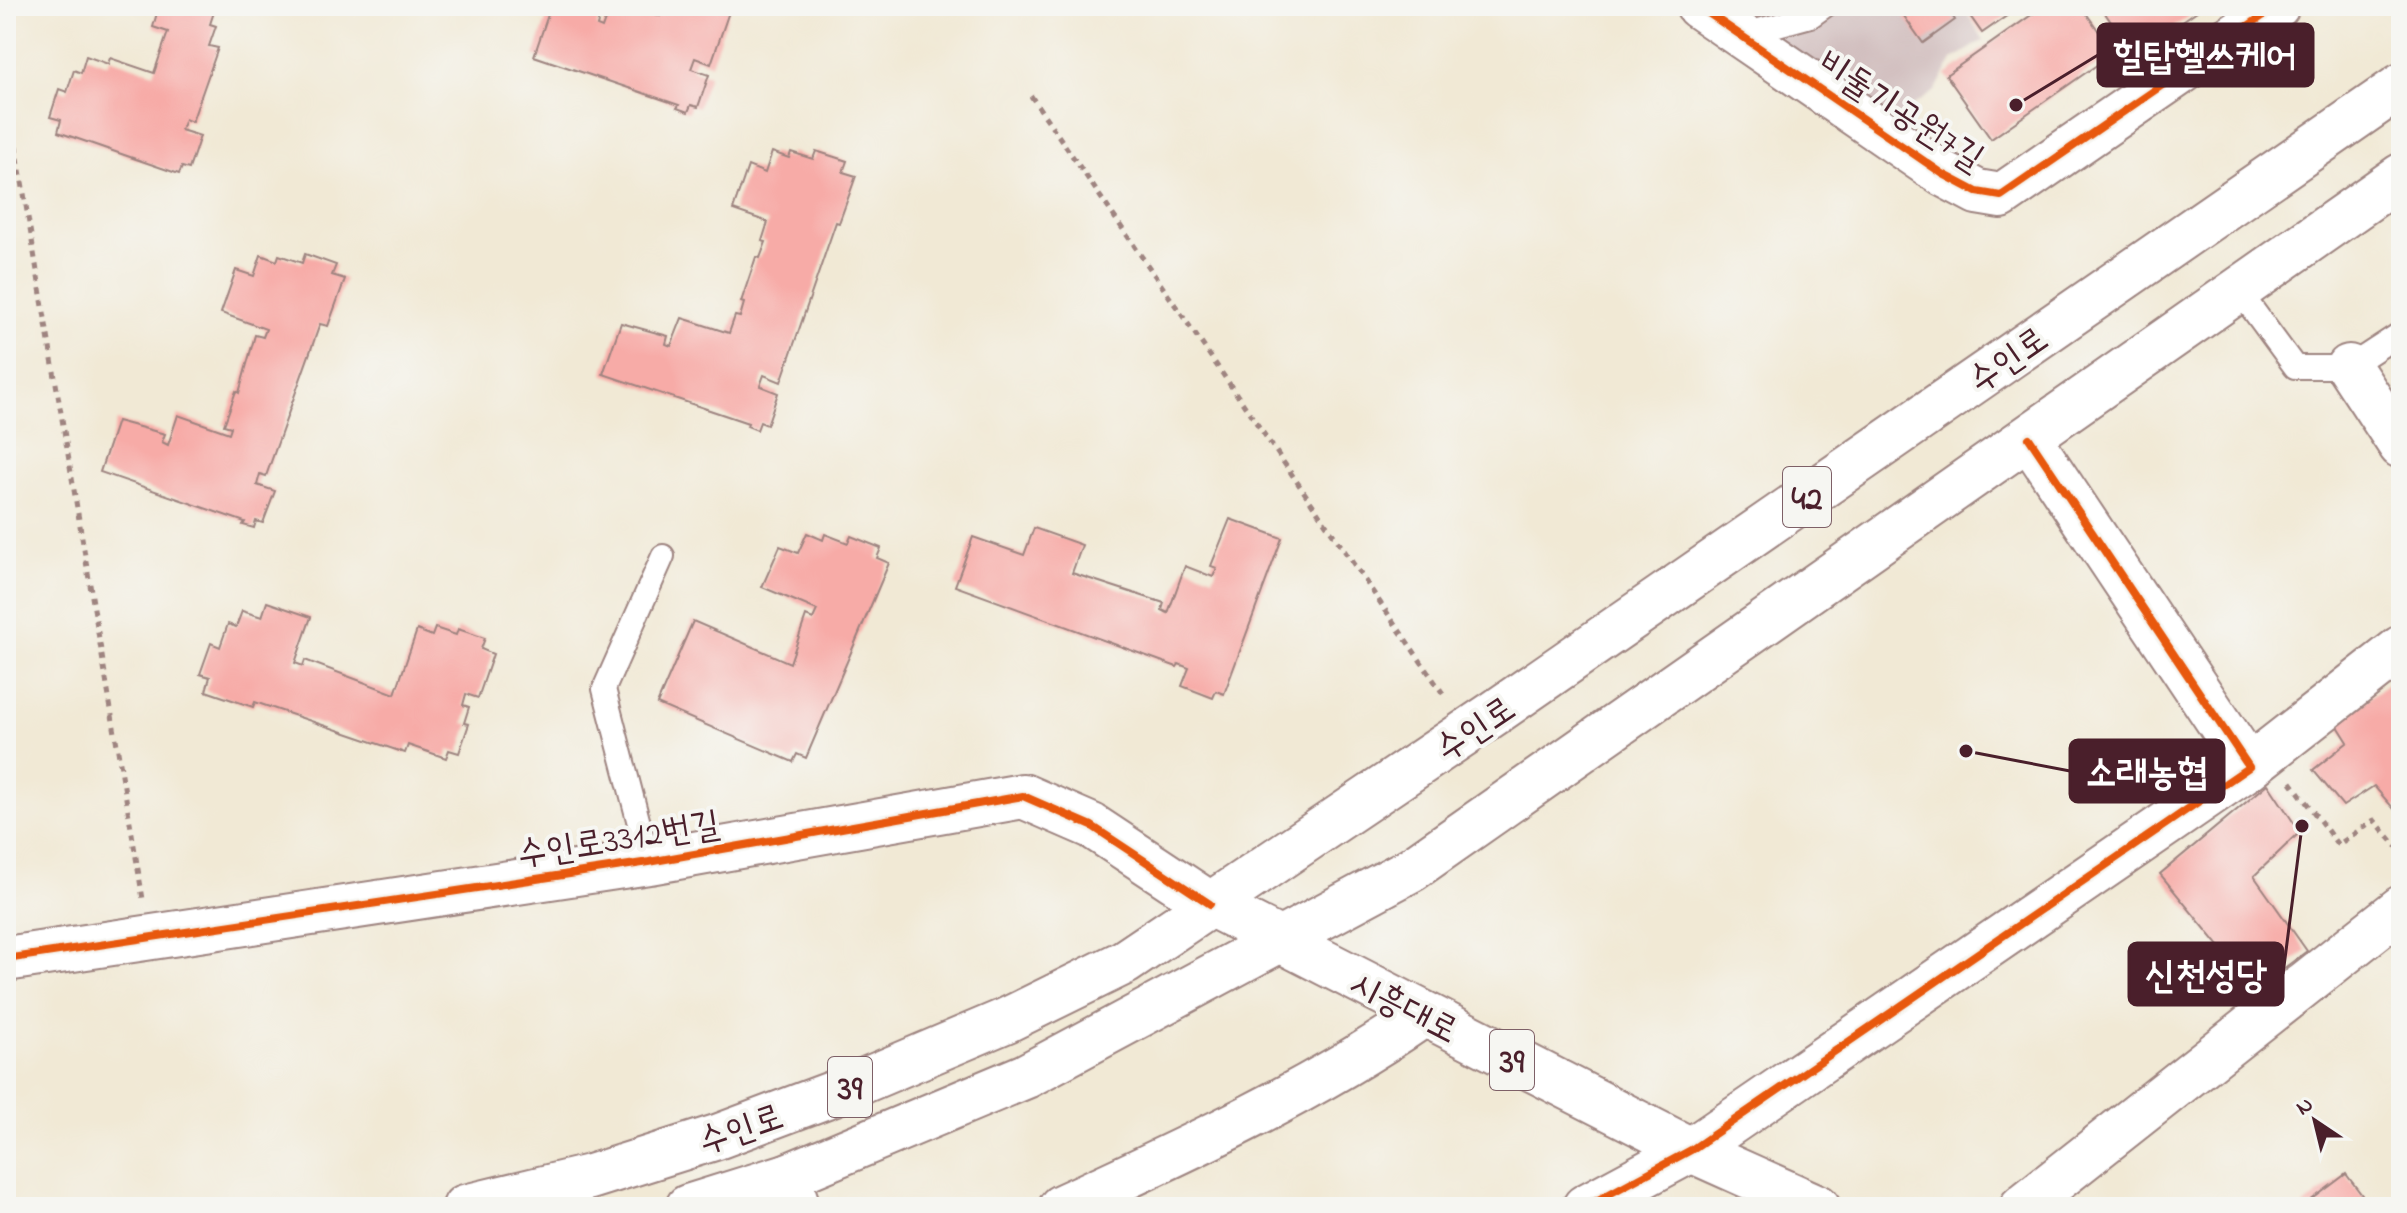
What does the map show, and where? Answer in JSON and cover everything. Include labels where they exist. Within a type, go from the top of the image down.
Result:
[{"type":"main road","name":"비둘기공원7길","points":[[1698,6],[1943,174],[1977,192],[2001,196],[2277,6]]},
{"type":"main road","name":"수인로","points":[[465,1207],[590,1177],[717,1137],[837,1092],[1125,962],[1496,712],[2401,86]]},
{"type":"main road","name":"수인로","points":[[688,1207],[793,1191],[1026,1076],[1412,869],[2401,176]]},
{"type":"main road","points":[[2349,367],[2401,446]]},
{"type":"main road","points":[[2029,438],[2259,760]]},
{"type":"main road","points":[[1585,1207],[1691,1150],[2259,760],[2401,648]]},
{"type":"main road","name":"수인로3312번길","points":[[6,959],[649,862],[1023,796],[1092,826],[1210,904]]},
{"type":"main road","name":"시흥대로","points":[[1210,904],[1691,1150],[1818,1207]]},
{"type":"main road","points":[[2022,1207],[2401,908]]},
{"type":"main road","points":[[1061,1207],[1193,1146],[1355,1061],[1423,1015]]},
{"type":"lane","points":[[1739,35],[1771,30],[1811,16],[1825,6]]},
{"type":"lane","points":[[2237,288],[2295,367],[2349,367],[2401,333]]},
{"type":"lane","points":[[649,862],[604,689],[663,556]]},
{"type":"path","points":[[6,87],[144,904]]},
{"type":"path","points":[[1031,96],[1446,698]]},
{"type":"path","points":[[2259,760],[2338,845],[2374,820],[2401,851]]},
{"type":"shaded area","points":[[1716,6],[1962,6],[1984,40],[1952,60],[1935,91],[1889,122]]},
{"type":"building","points":[[159,6],[216,6],[210,24],[216,26],[209,46],[218,48],[192,122],[185,119],[181,130],[200,136],[189,169],[182,167],[179,174],[58,132],[61,120],[50,117],[59,89],[67,92],[74,70],[81,73],[86,56],[108,64],[110,58],[154,73],[168,32],[153,27]]},
{"type":"building","points":[[551,6],[599,18],[597,26],[602,28],[610,6],[631,6],[660,16],[663,6],[731,6],[711,64],[695,58],[691,69],[709,75],[698,107],[691,105],[688,112],[677,108],[679,105],[534,56]]},
{"type":"building","points":[[1897,6],[1946,6],[1955,20],[1923,43]]},
{"type":"building","points":[[1963,6],[2021,6],[1982,33]]},
{"type":"building","points":[[2044,6],[2081,6],[2114,53],[1991,139],[1946,75]]},
{"type":"building","points":[[2100,6],[2204,6],[2134,55]]},
{"type":"building","points":[[816,151],[847,161],[843,172],[856,176],[839,223],[836,222],[781,382],[764,375],[760,386],[778,393],[767,425],[760,422],[757,430],[747,426],[748,423],[603,374],[621,323],[668,336],[666,344],[671,346],[682,318],[729,333],[735,316],[740,317],[744,303],[741,302],[756,257],[760,258],[766,242],[762,241],[768,222],[733,210],[748,166],[765,173],[772,152],[789,158],[791,152],[813,159]]},
{"type":"building","points":[[305,254],[336,265],[332,275],[345,279],[328,326],[320,324],[266,476],[260,474],[257,485],[275,491],[263,523],[256,521],[254,528],[243,525],[245,522],[100,472],[117,421],[165,434],[162,442],[168,445],[178,415],[229,433],[231,427],[224,425],[236,391],[239,393],[255,335],[263,337],[266,329],[221,313],[236,270],[254,276],[261,255],[277,261],[279,255],[302,263]]},
{"type":"building","points":[[1230,519],[1282,538],[1224,694],[1216,691],[1213,698],[1182,686],[1189,668],[1179,664],[1177,667],[955,586],[973,537],[1024,555],[1034,528],[1082,545],[1072,573],[1164,603],[1162,610],[1168,613],[1185,566],[1213,577],[1217,568],[1211,566]]},
{"type":"building","points":[[807,533],[823,540],[825,534],[848,543],[851,536],[881,548],[877,558],[889,563],[806,758],[797,754],[793,762],[657,704],[693,621],[790,663],[806,616],[813,619],[817,610],[762,587],[780,546],[798,553]]},
{"type":"building","points":[[267,602],[311,617],[295,663],[303,666],[305,660],[395,694],[417,630],[432,636],[435,628],[456,635],[458,629],[485,638],[481,649],[493,654],[478,698],[466,694],[463,705],[469,707],[464,723],[469,724],[459,753],[449,750],[446,758],[408,745],[405,753],[255,702],[253,707],[206,691],[210,677],[200,674],[211,643],[220,647],[228,624],[236,627],[242,611],[262,617]]},
{"type":"building","points":[[2401,674],[2401,804],[2394,809],[2374,786],[2343,806],[2313,770],[2348,742],[2336,723]]},
{"type":"building","points":[[2268,784],[2300,832],[2254,876],[2307,951],[2255,990],[2160,874]]},
{"type":"building","points":[[2346,1174],[2371,1207],[2302,1207]]},
{"type":"cycle path","points":[[1698,6],[1943,174],[1977,192],[2001,196],[2277,6]]},
{"type":"cycle path","points":[[1585,1207],[1691,1150],[2249,767],[2029,438]]},
{"type":"cycle path","points":[[6,959],[649,862],[1023,796],[1092,826],[1210,904]]},
{"type":"place","name":"힐탑헬쓰케어","points":[[2016,105]]},
{"type":"place","name":"소래농협","points":[[1966,751]]},
{"type":"place","name":"신천성당","points":[[2302,826]]}]
